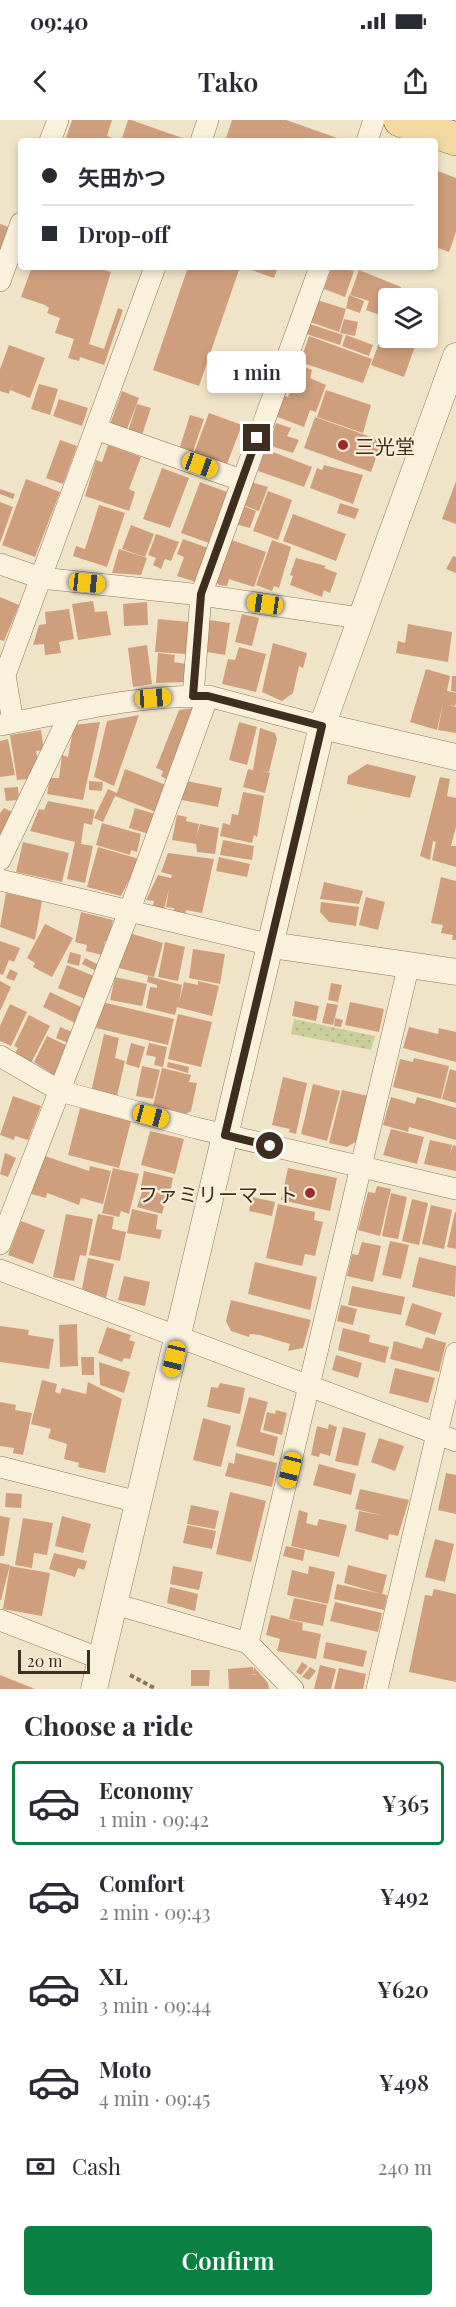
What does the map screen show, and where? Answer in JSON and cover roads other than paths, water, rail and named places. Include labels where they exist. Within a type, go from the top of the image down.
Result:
[{"type":"main road","points":[[400,120],[456,139]]},
{"type":"street","points":[[51,138],[58,120]]},
{"type":"street","points":[[202,138],[208,120]]},
{"type":"street","points":[[368,138],[374,120]]},
{"type":"street","points":[[0,281],[18,231]]},
{"type":"street","points":[[153,270],[5,675],[7,724],[153,698],[200,696],[456,757]]},
{"type":"street","points":[[0,1244],[129,912],[200,696],[201,594],[319,270]]},
{"type":"street","points":[[94,1689],[179,1338],[322,726],[456,356]]},
{"type":"street","points":[[96,429],[241,480]]},
{"type":"street","points":[[0,564],[41,578],[201,594],[360,618]]},
{"type":"street","points":[[0,860],[70,712]]},
{"type":"street","points":[[0,880],[272,945],[456,972]]},
{"type":"street","points":[[248,1643],[408,964]]},
{"type":"street","points":[[0,1056],[60,1091],[225,1135],[456,1189]]},
{"type":"street","points":[[0,1270],[446,1438]]},
{"type":"street","points":[[377,1689],[446,1438],[456,1353]]},
{"type":"street","points":[[0,1467],[138,1502]]},
{"type":"street","points":[[115,1604],[248,1643],[293,1689]]},
{"type":"street","points":[[0,1620],[101,1659]]},
{"type":"place","name":"三光堂","points":[[343,445]]},
{"type":"place","name":"ファミリーマート","points":[[310,1193]]}]
